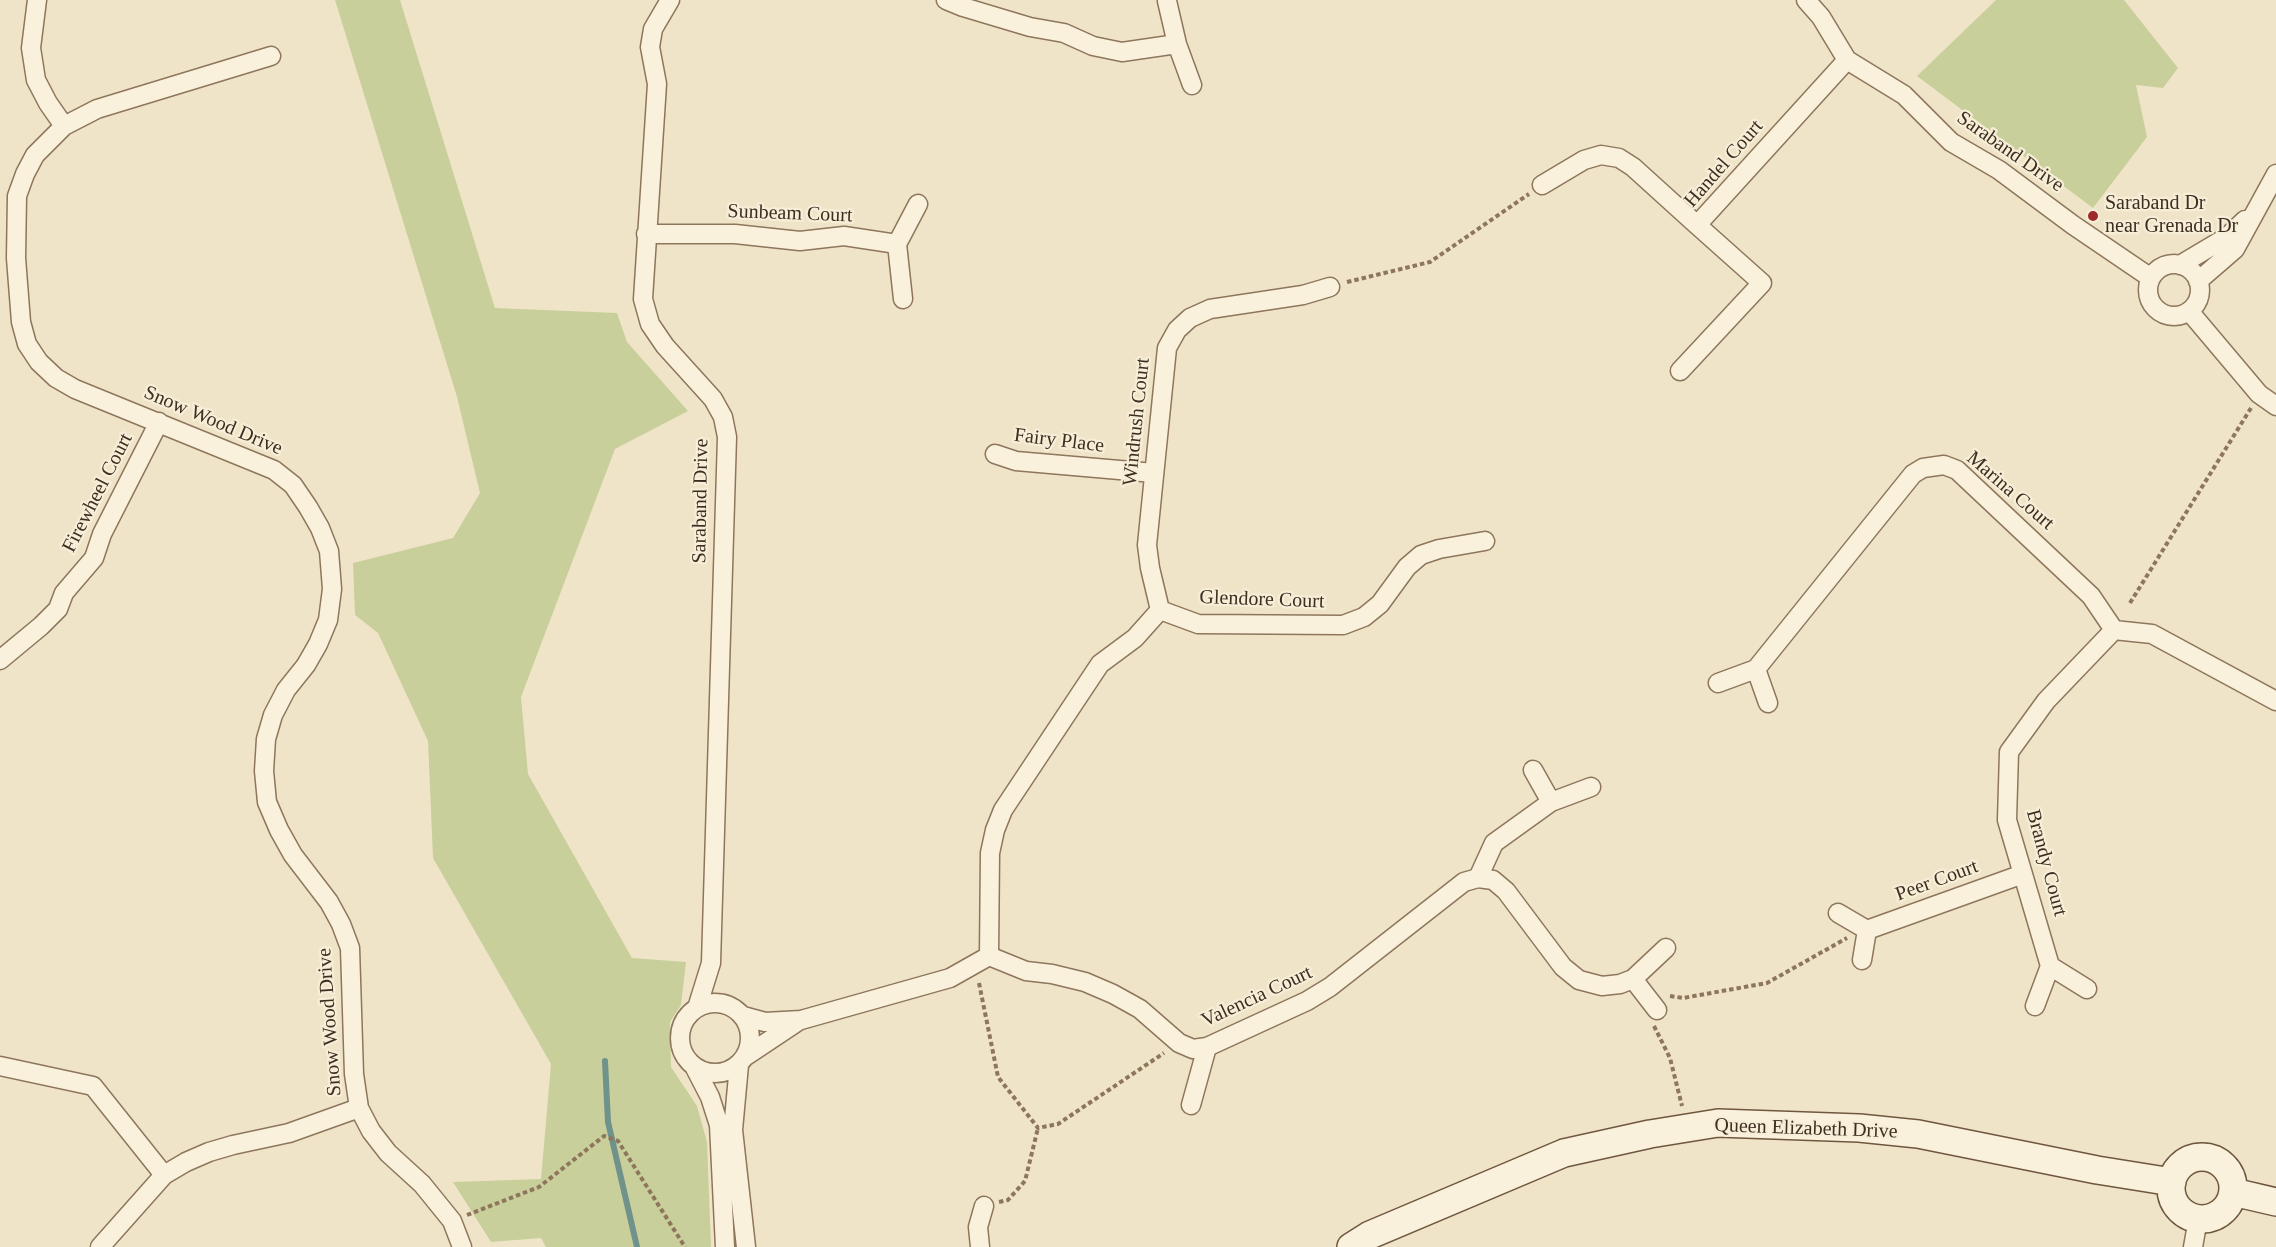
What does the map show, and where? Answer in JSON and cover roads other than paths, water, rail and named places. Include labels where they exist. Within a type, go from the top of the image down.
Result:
[{"type":"street","points":[[37,0],[31,48],[36,80],[64,126]]},
{"type":"street","name":"Saraband Drive","points":[[670,0],[653,29],[650,47],[657,84],[643,299],[651,324],[665,346],[713,399],[723,417],[727,437],[711,963],[697,1008]]},
{"type":"street","points":[[946,0],[1030,27],[1064,33],[1093,46],[1122,52],[1177,44]]},
{"type":"street","name":"Saraband Drive","points":[[1806,0],[1821,17],[1847,60],[1904,95],[1950,142],[1999,170],[2073,225],[2151,278]]},
{"type":"street","points":[[1167,2],[1177,44],[1192,85]]},
{"type":"street","name":"Snow Wood Drive","points":[[271,56],[97,109],[64,126],[35,154],[17,196],[16,258],[21,322],[27,344],[39,362],[56,378],[75,389],[274,470],[293,485],[309,507],[320,528],[329,551],[332,589],[328,620],[310,658],[286,690],[273,715],[266,739],[264,771],[267,802],[293,855],[329,902],[350,948],[354,1074],[359,1108],[371,1131],[388,1153],[422,1184],[452,1221],[462,1247]]},
{"type":"street","name":"Handel Court","points":[[1680,371],[1762,283],[1698,225],[1847,60]]},
{"type":"street","points":[[1542,185],[1584,160],[1602,154],[1619,158],[1633,167],[1698,225]]},
{"type":"street","points":[[2198,281],[2235,249],[2276,174]]},
{"type":"street","points":[[903,299],[897,244],[918,204]]},
{"type":"street","points":[[2180,265],[2191,271],[2198,281],[2199,297],[2189,311],[2170,316],[2161,313],[2149,297],[2148,288],[2151,278],[2163,266],[2180,265],[2227,237],[2253,214]]},
{"type":"street","name":"Sunbeam Court","points":[[646,234],[735,234],[800,241],[844,236],[897,244]]},
{"type":"street","name":"Windrush Court","points":[[1160,610],[1147,544],[1167,348],[1177,330],[1190,318],[1210,309],[1303,295],[1330,287]]},
{"type":"street","points":[[2189,311],[2259,394],[2276,406]]},
{"type":"street","name":"Firewheel Court","points":[[0,660],[58,609],[64,593],[94,558],[102,534],[159,422]]},
{"type":"street","name":"Fairy Place","points":[[995,454],[1016,461],[1154,473]]},
{"type":"street","name":"Marina Court","points":[[1756,669],[1913,474],[1935,465],[1944,465],[1957,470],[2091,596],[2114,630]]},
{"type":"street","name":"Glendore Court","points":[[1160,610],[1198,624],[1343,625],[1364,617],[1380,604],[1407,567],[1421,555],[1439,549],[1485,541]]},
{"type":"street","points":[[725,1247],[719,1125],[710,1097],[695,1068],[681,1049],[679,1037],[688,1015],[707,1003],[718,1003],[765,1022],[801,1020],[950,978],[982,960],[990,853],[995,830],[1004,810],[1101,664],[1135,638],[1160,610]]},
{"type":"street","points":[[2114,630],[2152,634],[2276,700]]},
{"type":"street","name":"Brandy Court","points":[[2050,966],[2007,820],[2009,752],[2046,701],[2114,630]]},
{"type":"street","points":[[1718,683],[1756,669],[1768,703]]},
{"type":"street","points":[[1533,770],[1551,802]]},
{"type":"street","points":[[1591,787],[1551,802],[1494,843],[1478,878],[1493,880],[1506,891],[1563,968],[1579,980],[1602,986],[1620,984],[1633,979],[1666,948]]},
{"type":"street","name":"Peer Court","points":[[1867,930],[2023,874]]},
{"type":"street","name":"Valencia Court","points":[[982,960],[1085,982],[1140,1009],[1179,1043],[1193,1049],[1207,1047],[1307,1001],[1330,987],[1464,882],[1478,878]]},
{"type":"street","points":[[1838,913],[1867,930],[1862,960]]},
{"type":"street","name":"Saraband Drive","points":[[711,963],[721,993],[736,1011]]},
{"type":"street","points":[[2035,1006],[2050,966],[2087,989]]},
{"type":"street","points":[[1633,979],[1653,1005]]},
{"type":"street","points":[[736,1011],[750,1036],[742,1060],[733,1130],[746,1247]]},
{"type":"street","points":[[695,1068],[718,1074],[729,1071],[801,1020]]},
{"type":"street","points":[[1191,1105],[1207,1047]]},
{"type":"street","points":[[0,1066],[93,1086],[164,1175]]},
{"type":"street","points":[[100,1247],[164,1175],[209,1152],[233,1144],[290,1133],[359,1108]]},
{"type":"street","name":"Queen Elizabeth Drive","points":[[1351,1247],[1370,1234],[1564,1153],[1659,1132],[1718,1123],[1859,1128],[1918,1134],[2097,1170],[2172,1182]]},
{"type":"street","points":[[2198,1157],[2207,1157],[2216,1160],[2230,1173],[2233,1192],[2231,1200],[2221,1213],[2206,1219],[2198,1219],[2190,1217],[2177,1206],[2171,1190],[2172,1182],[2181,1165],[2198,1157]]},
{"type":"street","points":[[2233,1192],[2276,1202]]},
{"type":"street","points":[[980,1247],[978,1227],[984,1206]]},
{"type":"street","points":[[2193,1247],[2198,1219]]},
{"type":"waterway","points":[[605,1061],[608,1122],[637,1247]]},
{"type":"place","name":"Saraband Dr near Grenada Dr","points":[[2093,216]]}]
